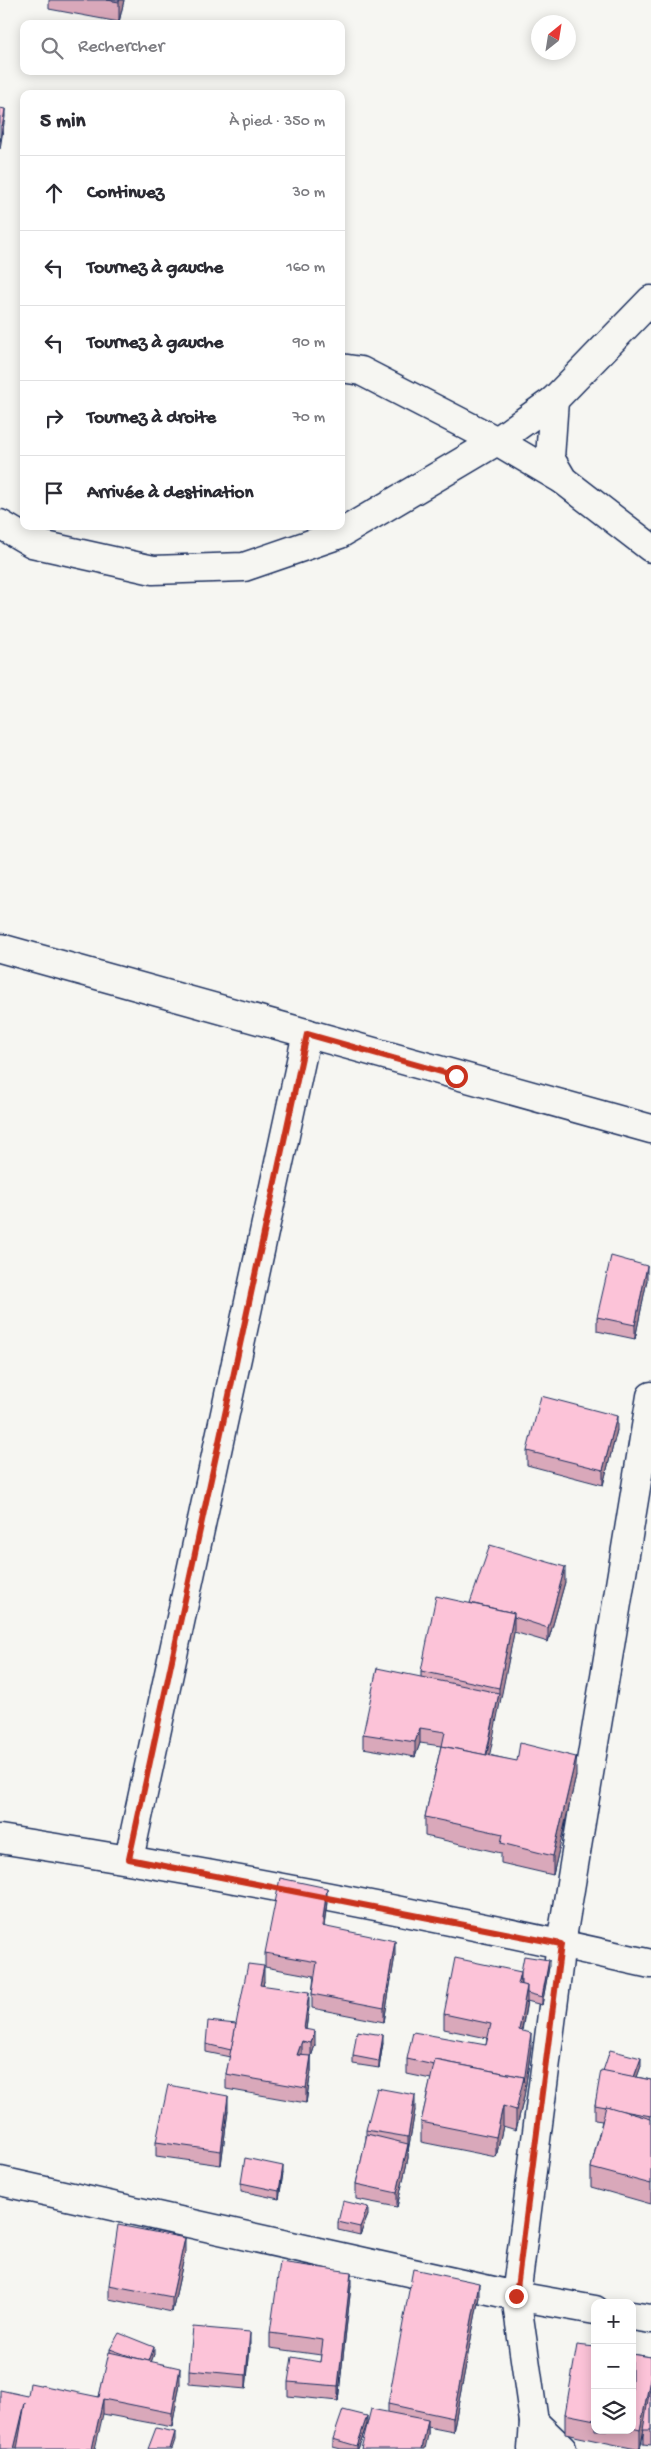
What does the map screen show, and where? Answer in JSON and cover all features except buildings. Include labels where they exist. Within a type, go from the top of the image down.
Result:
[{"type":"street","points":[[0,524],[32,543],[153,570],[244,567],[340,534],[497,440],[554,400],[651,300]]},
{"type":"street","points":[[345,369],[361,371],[497,440],[562,480],[651,548]]},
{"type":"street","points":[[554,400],[550,458],[562,480]]},
{"type":"street","points":[[0,948],[651,1129]]},
{"type":"street","points":[[129,1859],[307,1034]]},
{"type":"street","points":[[532,2449],[534,2422],[516,2296],[561,1944],[651,1396]]},
{"type":"street","points":[[0,1839],[129,1859],[561,1944],[651,1964]]},
{"type":"street","points":[[0,2181],[516,2296],[591,2309]]},
{"type":"street","points":[[636,2317],[651,2320]]},
{"type":"street","points":[[534,2422],[562,2449]]},
{"type":"route","points":[[456,1076],[307,1034],[129,1859],[561,1944],[516,2296]]}]
